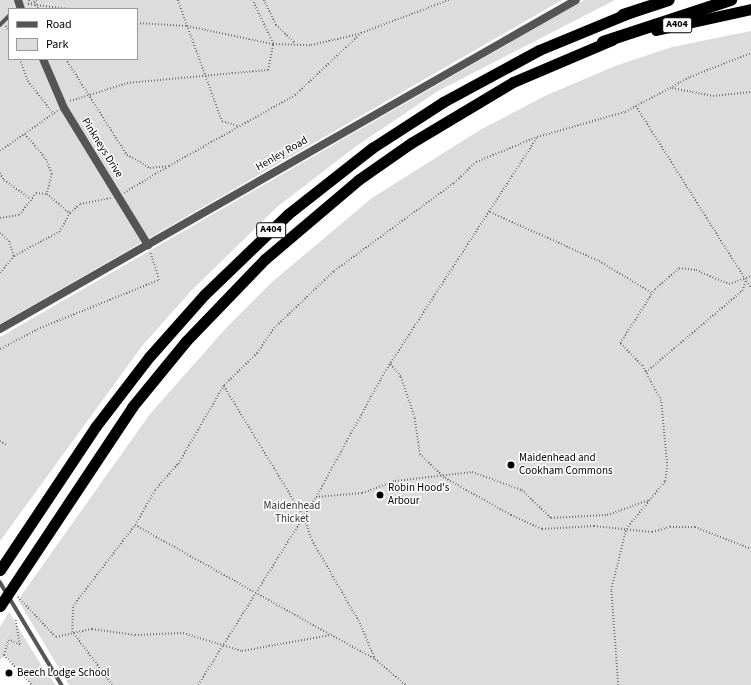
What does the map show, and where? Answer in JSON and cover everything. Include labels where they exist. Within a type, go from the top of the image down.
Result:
[{"type":"highway","name":"A404","points":[[0,570],[96,426],[149,357],[210,289],[288,214],[372,148],[449,98],[539,50],[623,15],[654,0]]},
{"type":"highway","points":[[623,15],[668,0]]},
{"type":"highway","points":[[603,42],[731,0]]},
{"type":"highway","name":"A404","points":[[0,606],[136,402],[186,341],[265,259],[358,180],[411,143],[513,82],[603,42],[751,9]]},
{"type":"street","name":"Henley Road","points":[[0,329],[576,0]]},
{"type":"street","name":"Pinkneys Drive","points":[[43,60],[64,108],[148,245]]},
{"type":"lane","points":[[0,25],[8,17]]},
{"type":"lane","points":[[0,582],[62,685]]},
{"type":"path","points":[[22,6],[29,0]]},
{"type":"path","points":[[22,6],[35,0],[36,6]]},
{"type":"path","points":[[178,0],[203,76],[222,121],[238,126]]},
{"type":"path","points":[[0,151],[64,108],[65,103],[127,83],[268,70],[273,44],[252,0]]},
{"type":"path","points":[[264,0],[276,25],[296,45],[311,45],[361,33],[449,0]]},
{"type":"path","points":[[22,6],[57,8]]},
{"type":"path","points":[[138,23],[187,26],[273,44],[311,45]]},
{"type":"path","points":[[0,273],[14,256],[59,232],[70,213],[80,204],[118,196],[238,126],[295,95],[361,33]]},
{"type":"path","points":[[112,685],[72,632],[73,606],[135,525],[155,490],[178,464],[224,386],[256,353],[274,328],[334,271],[454,183],[476,162],[537,138],[636,106],[690,77],[751,53]]},
{"type":"path","points":[[20,60],[28,81],[53,114]]},
{"type":"path","points":[[67,60],[86,96],[127,155],[150,168],[169,166]]},
{"type":"path","points":[[672,88],[713,96],[751,92]]},
{"type":"path","points":[[636,106],[751,288]]},
{"type":"path","points":[[25,134],[46,159],[52,174],[47,194]]},
{"type":"path","points":[[198,685],[304,517],[391,364],[537,138]]},
{"type":"path","points":[[0,173],[4,180],[30,198]]},
{"type":"path","points":[[0,218],[19,215],[30,198],[36,193],[47,194],[70,213]]},
{"type":"path","points":[[490,212],[599,261],[652,293]]},
{"type":"path","points":[[0,234],[9,241],[14,256]]},
{"type":"path","points":[[0,349],[40,328],[159,280],[148,245]]},
{"type":"path","points":[[618,685],[611,590],[626,529],[665,481],[667,466],[661,401],[646,373],[620,342],[652,293],[679,268],[696,270],[729,284],[746,280],[751,276]]},
{"type":"path","points":[[646,373],[742,291],[746,280]]},
{"type":"path","points":[[391,364],[402,377],[420,454],[446,478],[542,529],[594,526],[652,532],[670,527],[695,527],[751,549]]},
{"type":"path","points":[[224,386],[304,517],[312,540],[360,623],[375,659]]},
{"type":"path","points":[[0,441],[6,445]]},
{"type":"path","points":[[316,497],[362,493],[395,481],[446,478],[472,472],[496,478],[522,490],[550,518],[607,515],[650,500]]},
{"type":"path","points":[[135,525],[256,594],[375,659],[406,685]]},
{"type":"path","points":[[32,685],[4,655],[9,640],[20,644],[16,610],[18,597],[56,637],[72,632],[92,629],[135,635],[184,634],[242,651],[331,635]]},
{"type":"green space","points":[[0,0],[562,0],[0,324]]},
{"type":"green space","points":[[584,0],[615,0],[438,91],[355,147],[277,207],[191,291],[142,346],[0,541],[0,337]]},
{"type":"green space","name":"Maidenhead Thicket","points":[[751,31],[751,685],[69,685],[18,600],[150,414],[226,328],[272,282],[372,198],[480,130],[547,95],[615,66],[672,47]]},
{"type":"green space","points":[[9,612],[41,665],[56,685],[33,685],[5,655],[0,660],[0,627]]},
{"type":"place","name":"Maidenhead and Cookham Commons","points":[[511,465]]},
{"type":"place","name":"Robin Hood's Arbour","points":[[380,495]]},
{"type":"place","name":"Beech Lodge School","points":[[9,673]]}]
